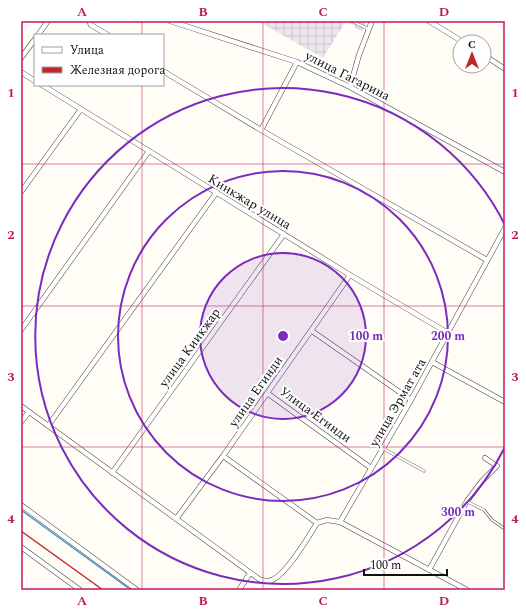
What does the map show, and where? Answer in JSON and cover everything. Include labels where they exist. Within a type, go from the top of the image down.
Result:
[{"type":"street","points":[[39,34],[48,21]]},
{"type":"street","points":[[89,21],[91,25],[106,34]]},
{"type":"street","name":"улица Гагарина","points":[[170,21],[297,62],[350,87],[505,172]]},
{"type":"street","points":[[350,87],[359,55],[372,21]]},
{"type":"street","points":[[429,21],[452,35]]},
{"type":"street","points":[[21,58],[34,40]]},
{"type":"street","points":[[492,60],[505,69]]},
{"type":"street","points":[[261,130],[297,62]]},
{"type":"street","points":[[21,72],[34,80]]},
{"type":"street","points":[[164,72],[261,130],[487,260]]},
{"type":"street","name":"Киикжар улица","points":[[44,86],[350,275],[448,333]]},
{"type":"street","points":[[21,192],[81,109]]},
{"type":"street","points":[[21,330],[149,151]]},
{"type":"street","points":[[48,426],[216,193]]},
{"type":"street","name":"улица Эрмат ата","points":[[340,522],[411,400],[505,228]]},
{"type":"street","name":"улица Киикжар","points":[[112,472],[284,234]]},
{"type":"street","name":"улица Егинди","points":[[176,519],[223,456],[350,275]]},
{"type":"street","points":[[312,330],[411,400]]},
{"type":"street","points":[[432,362],[505,402]]},
{"type":"street","name":"Улица Егинди","points":[[267,393],[371,468]]},
{"type":"street","points":[[21,406],[258,579],[269,581],[280,576],[299,552],[317,523],[327,520],[340,522],[467,590]]},
{"type":"street","points":[[21,422],[29,412]]},
{"type":"street","points":[[223,456],[317,523]]},
{"type":"street","points":[[429,570],[467,501],[482,481],[498,466],[485,458]]},
{"type":"street","points":[[21,505],[137,590]]},
{"type":"street","points":[[21,547],[80,590]]},
{"type":"street","points":[[239,590],[250,573]]},
{"type":"lane","points":[[352,21],[369,30]]},
{"type":"lane","points":[[383,448],[424,471]]},
{"type":"lane","points":[[467,501],[484,510],[492,520],[505,528]]},
{"type":"shaded area","points":[[258,21],[346,21],[323,58]]},
{"type":"shaded area","points":[[346,21],[360,21],[366,24],[362,32]]},
{"type":"waterway","points":[[21,510],[131,590]]},
{"type":"railway","points":[[21,531],[103,590]]}]
